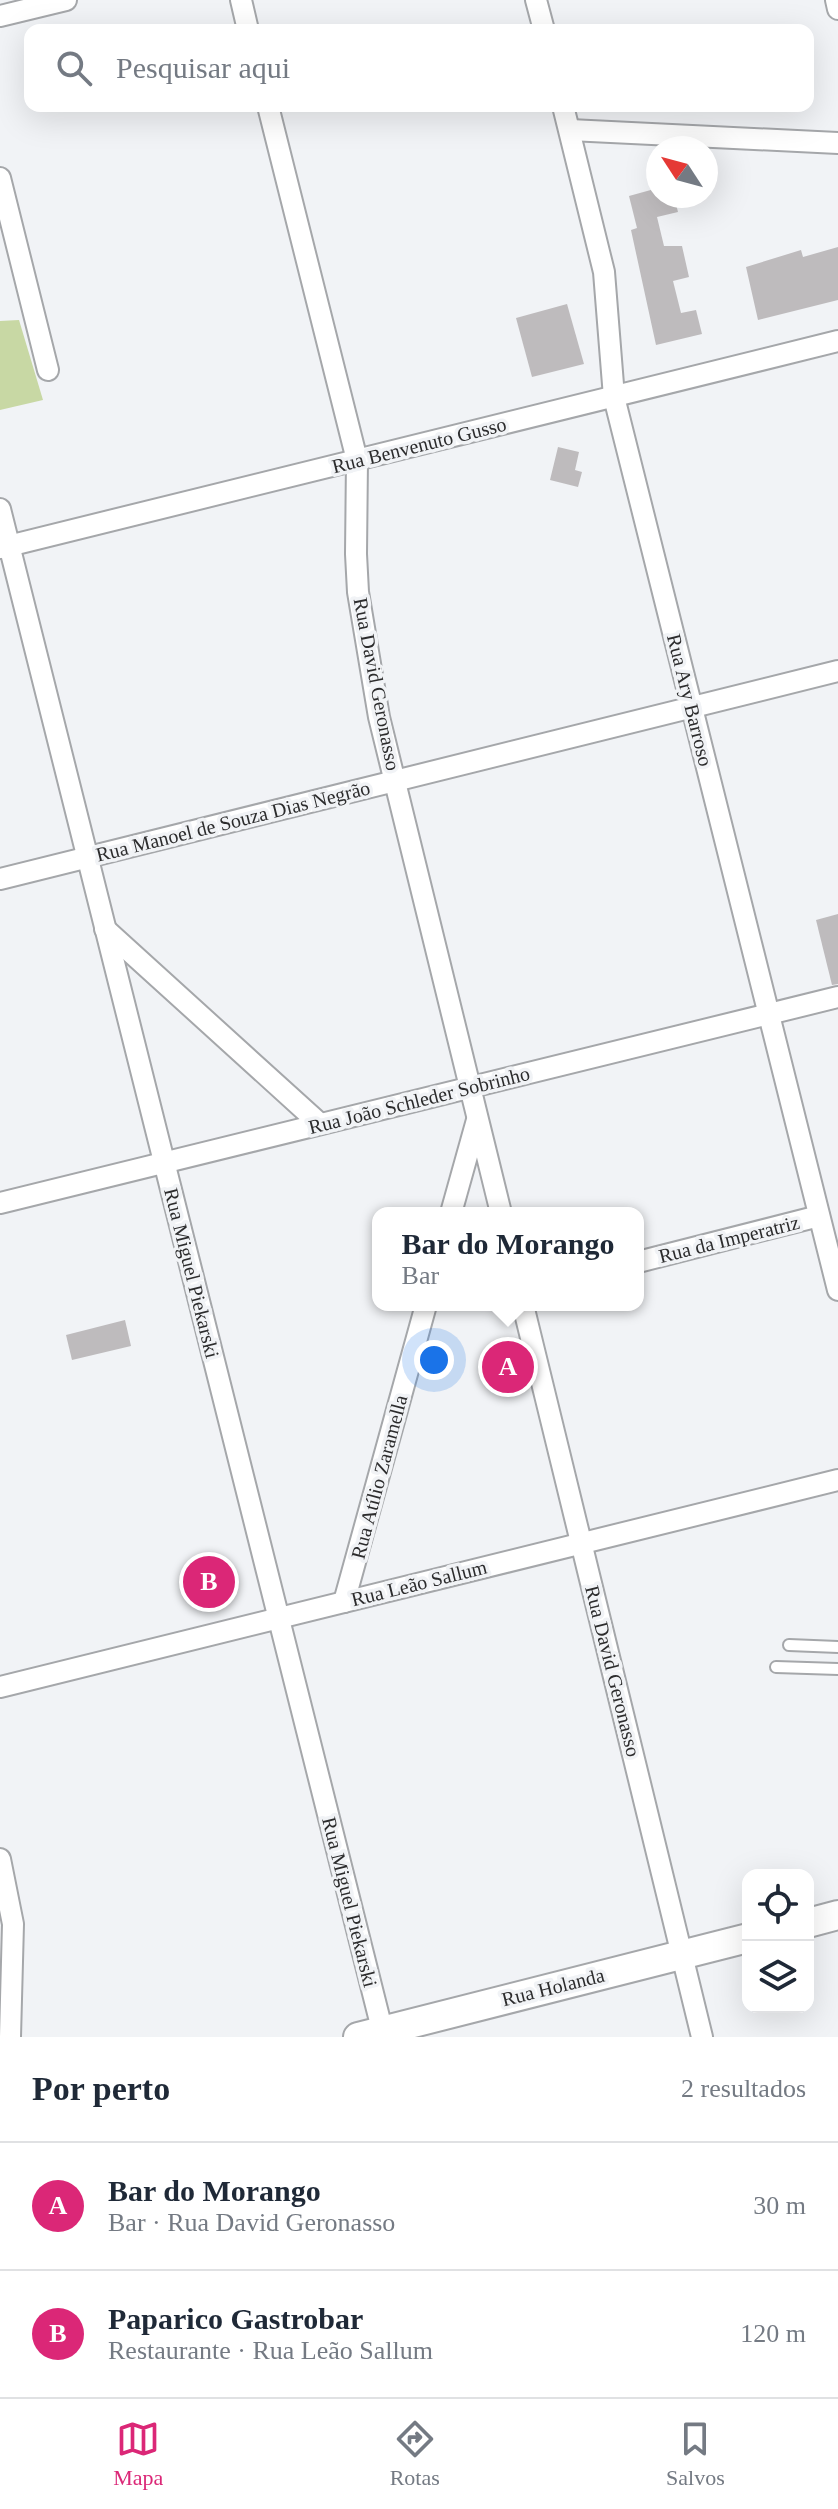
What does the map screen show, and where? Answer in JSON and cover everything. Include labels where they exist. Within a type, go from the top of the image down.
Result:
[{"type":"main road","points":[[814,1921],[838,1915]]},
{"type":"main road","name":"Rua Holanda","points":[[375,2035],[742,1939]]},
{"type":"street","points":[[0,16],[66,0]]},
{"type":"street","points":[[241,0],[247,24]]},
{"type":"street","points":[[536,0],[542,24]]},
{"type":"street","points":[[836,0],[838,9]]},
{"type":"street","name":"Rua David Geronasso","points":[[270,112],[357,460],[358,592],[371,675],[500,1207]]},
{"type":"street","name":"Rua Ary Barroso","points":[[565,112],[604,272],[614,397],[838,1290]]},
{"type":"street","points":[[570,130],[838,143]]},
{"type":"street","points":[[0,178],[48,370]]},
{"type":"street","name":"Rua Benvenuto Gusso","points":[[5,547],[838,341]]},
{"type":"street","name":"Rua Miguel Piekarski","points":[[0,509],[5,547],[88,857],[278,1618],[375,2035]]},
{"type":"street","name":"Rua Manoel de Souza Dias Negrão","points":[[0,879],[838,671]]},
{"type":"street","points":[[105,929],[320,1124]]},
{"type":"street","name":"Rua João Schleder Sobrinho","points":[[0,1203],[838,997]]},
{"type":"street","points":[[453,1207],[478,1118]]},
{"type":"street","name":"Rua da Imperatriz","points":[[644,1260],[819,1216]]},
{"type":"street","name":"Rua Atílio Zaramella","points":[[344,1602],[424,1311]]},
{"type":"street","name":"Rua David Geronasso","points":[[524,1311],[702,2037]]},
{"type":"street","name":"Rua Leão Sallum","points":[[0,1687],[838,1480]]},
{"type":"street","points":[[0,1859],[13,1924],[10,2037]]},
{"type":"lane","points":[[789,1645],[838,1647]]},
{"type":"lane","points":[[776,1667],[838,1669]]},
{"type":"green space","points":[[19,320],[43,400],[0,410],[0,321]]},
{"type":"building","points":[[646,191],[646,208],[677,208],[678,212],[657,217],[664,246],[682,246],[689,277],[673,281],[681,313],[696,310],[702,334],[656,345],[631,230],[637,228],[629,196]]},
{"type":"building","points":[[838,247],[838,300],[758,320],[746,267],[801,250],[803,257]]},
{"type":"building","points":[[567,304],[584,364],[532,377],[516,318]]},
{"type":"building","points":[[558,447],[579,452],[575,470],[582,472],[578,487],[550,480]]},
{"type":"building","points":[[838,914],[838,984],[832,985],[816,920]]},
{"type":"building","points":[[125,1320],[131,1346],[72,1360],[66,1335]]},
{"type":"building","points":[[222,1560],[233,1592],[196,1604],[186,1573]]},
{"type":"place","name":"Bar do Morango","points":[[508,1367]]},
{"type":"place","name":"Paparico Gastrobar","points":[[209,1582]]}]
